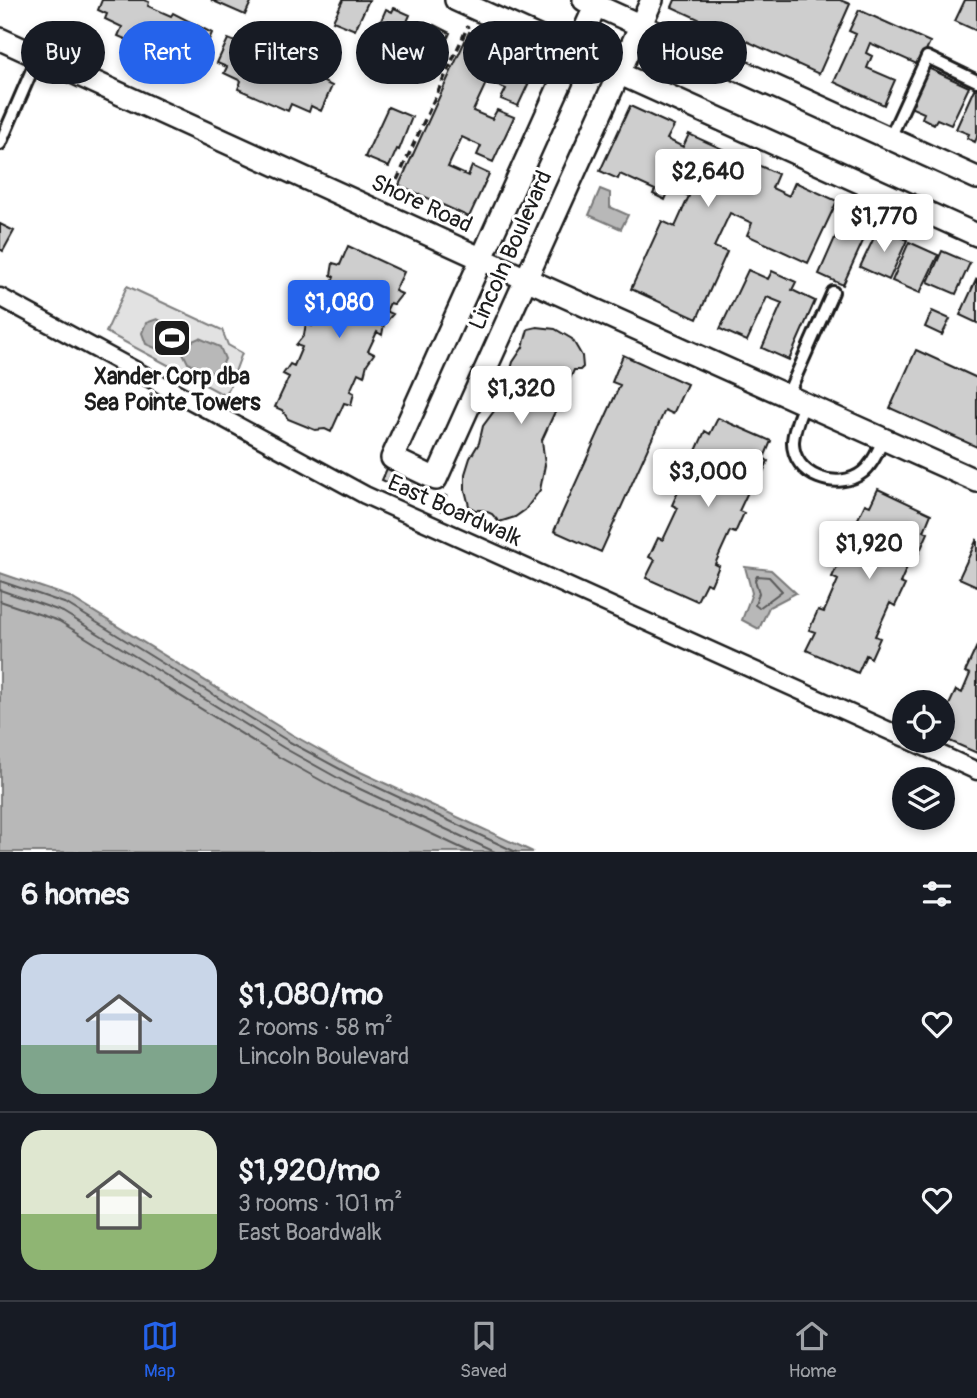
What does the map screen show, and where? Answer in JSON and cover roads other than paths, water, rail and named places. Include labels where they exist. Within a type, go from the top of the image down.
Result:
[{"type":"street","points":[[456,0],[502,21]]},
{"type":"street","name":"Lincoln Boulevard","points":[[642,21],[652,0]]},
{"type":"street","points":[[592,2],[637,24]]},
{"type":"street","name":"Lincoln Boulevard","points":[[585,21],[592,2]]},
{"type":"street","name":"Lincoln Boulevard","points":[[623,65],[637,33]]},
{"type":"street","name":"Shore Road","points":[[0,39],[21,48]]},
{"type":"street","points":[[747,74],[977,178]]},
{"type":"street","points":[[623,76],[977,235]]},
{"type":"street","name":"Shore Road","points":[[99,84],[977,481]]},
{"type":"street","name":"Lincoln Boulevard","points":[[560,84],[391,458],[436,479],[614,84]]},
{"type":"street","name":"East Boardwalk","points":[[0,297],[365,495],[892,732]]},
{"type":"street","name":"East Boardwalk","points":[[938,753],[977,771]]},
{"type":"lane","points":[[890,138],[927,57],[977,81]]},
{"type":"lane","points":[[0,144],[26,84]]},
{"type":"lane","points":[[833,292],[796,400],[794,450],[804,468],[821,479],[849,480],[863,472],[884,439]]},
{"type":"water","points":[[600,189],[610,193],[610,207],[628,215],[621,229],[589,215]]},
{"type":"water","points":[[157,319],[175,328],[179,339],[174,348],[164,352],[146,344],[142,333],[146,323]]},
{"type":"water","points":[[199,338],[220,347],[225,359],[220,370],[209,373],[188,363],[183,353],[188,343]]},
{"type":"water","points":[[745,567],[771,570],[796,593],[769,607],[759,629],[742,620],[752,593]]},
{"type":"water","points":[[0,573],[70,597],[291,734],[352,768],[533,852],[0,852]]},
{"type":"place","name":"Xander Corp dba Sea Pointe Towers","points":[[172,338]]}]
